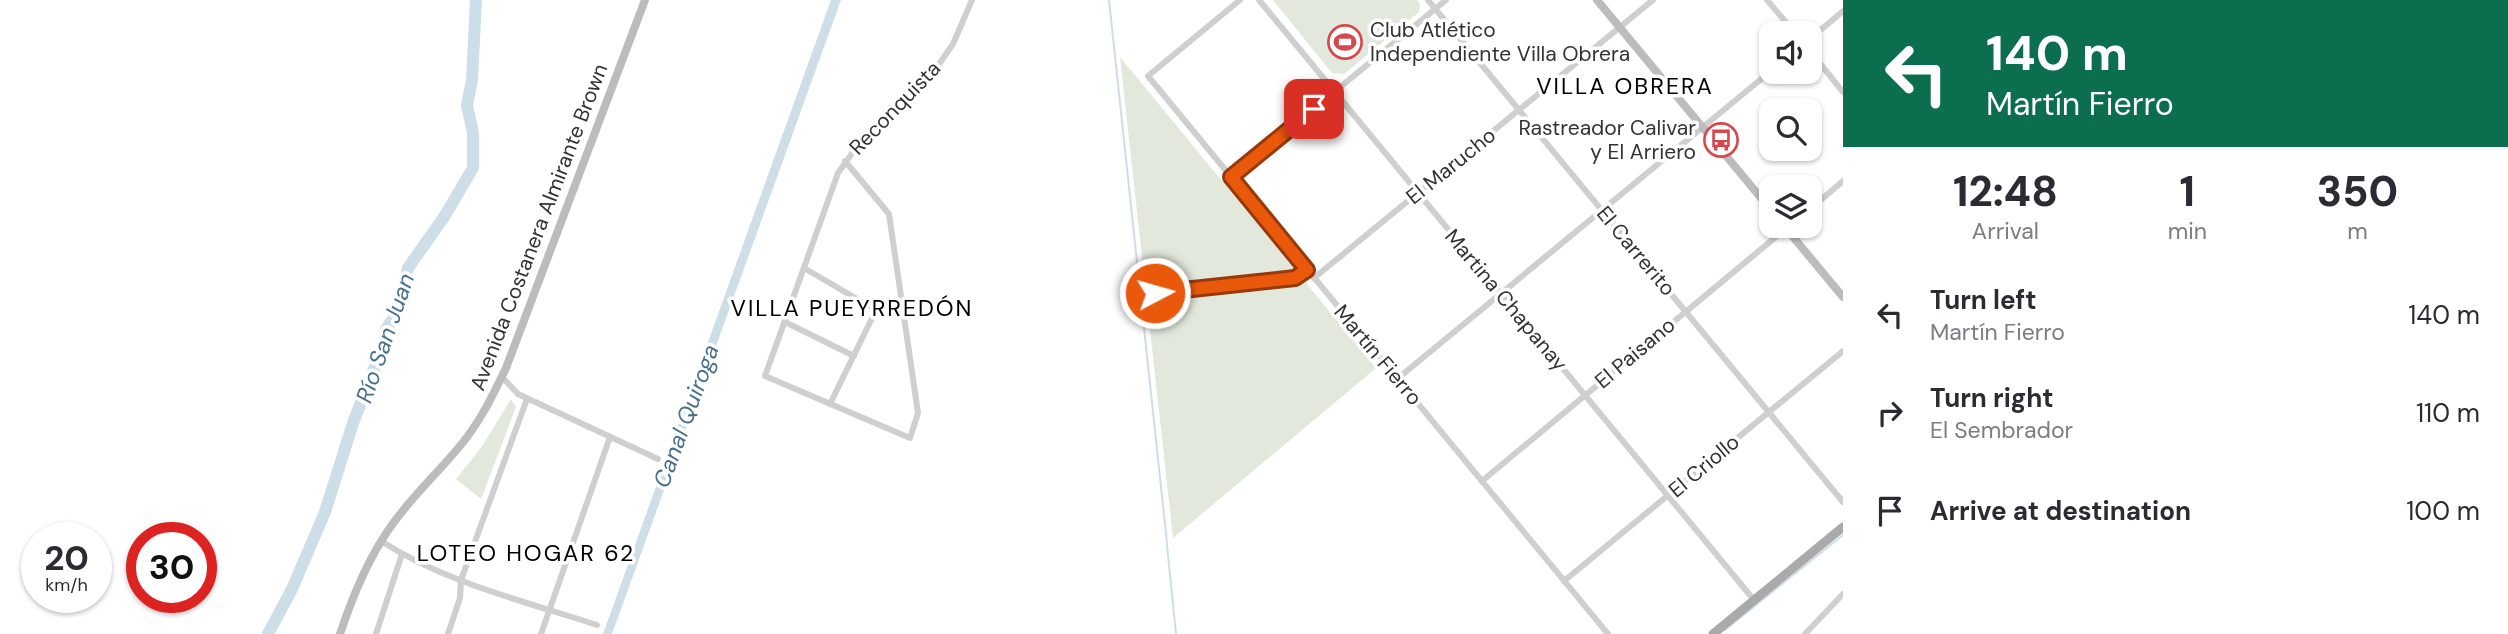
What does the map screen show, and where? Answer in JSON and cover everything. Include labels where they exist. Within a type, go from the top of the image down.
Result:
[{"type":"main road","name":"Avenida Costanera Almirante Brown","points":[[341,634],[358,585],[381,541],[407,504],[466,439],[502,377],[645,0]]},
{"type":"main road","points":[[1597,0],[1759,195]]},
{"type":"main road","points":[[1796,238],[1843,297]]},
{"type":"main road","points":[[1717,633],[1843,527]]},
{"type":"street","name":"Reconquista","points":[[830,404],[765,376],[838,173],[845,161],[930,77],[953,44],[972,0]]},
{"type":"street","name":"Martín Fierro","points":[[1240,0],[1148,76],[1608,634]]},
{"type":"street","name":"Martina Chapanay","points":[[1259,0],[1754,600]]},
{"type":"street","name":"El Carrerito","points":[[1428,0],[1843,502]]},
{"type":"street","points":[[1231,177],[1446,0]]},
{"type":"street","name":"El Marucho","points":[[1314,278],[1653,0]]},
{"type":"street","points":[[1767,0],[1785,21]]},
{"type":"street","points":[[1822,29],[1843,11]]},
{"type":"street","points":[[1822,66],[1843,92]]},
{"type":"street","points":[[1397,379],[1759,81]]},
{"type":"street","points":[[804,268],[876,310],[830,404],[910,438],[918,413],[889,214],[845,161]]},
{"type":"street","points":[[1822,199],[1843,181]]},
{"type":"street","name":"El Paisano","points":[[1482,481],[1774,238]]},
{"type":"street","points":[[1155,293],[1295,278],[1307,270]]},
{"type":"street","points":[[785,322],[854,356]]},
{"type":"street","name":"El Criollo","points":[[1564,581],[1843,351]]},
{"type":"street","points":[[502,377],[518,394],[527,399],[658,459]]},
{"type":"street","points":[[448,634],[460,598],[461,580],[527,399]]},
{"type":"street","points":[[541,634],[610,437]]},
{"type":"street","points":[[381,541],[402,555],[461,580],[597,625]]},
{"type":"street","points":[[376,634],[402,555]]},
{"type":"street","points":[[1805,634],[1843,594]]},
{"type":"shaded area","name":"Club Atlético Independiente Villa Obrera","points":[[1273,0],[1417,0],[1420,4],[1419,12],[1344,74],[1332,73]]},
{"type":"shaded area","points":[[1120,57],[1376,368],[1173,538]]},
{"type":"shaded area","points":[[511,399],[516,407],[481,499],[456,479],[481,448]]},
{"type":"water","name":"Canal Quiroga","points":[[831,0],[841,0],[612,634],[603,634]]},
{"type":"waterway","name":"Río San Juan","points":[[268,634],[292,589],[325,512],[353,423],[384,343],[386,329],[395,316],[408,268],[444,217],[473,168],[473,133],[467,105],[472,80],[476,0]]},
{"type":"waterway","points":[[1109,0],[1167,543]]},
{"type":"waterway","points":[[1725,630],[1843,535]]},
{"type":"waterway","points":[[1167,545],[1176,634]]},
{"type":"place","name":"Club Atlético Independiente Villa Obrera","points":[[1345,42]]},
{"type":"place","name":"Rastreador Calivar y El Arriero","points":[[1721,140]]},
{"type":"district","name":"VILLA OBRERA","points":[[1625,86]]},
{"type":"district","name":"VILLA PUEYRREDÓN","points":[[852,308]]},
{"type":"district","name":"LOTEO HOGAR 62","points":[[526,553]]},
{"type":"route","points":[[1155,293],[1295,278],[1307,270],[1231,177],[1314,109]]}]
